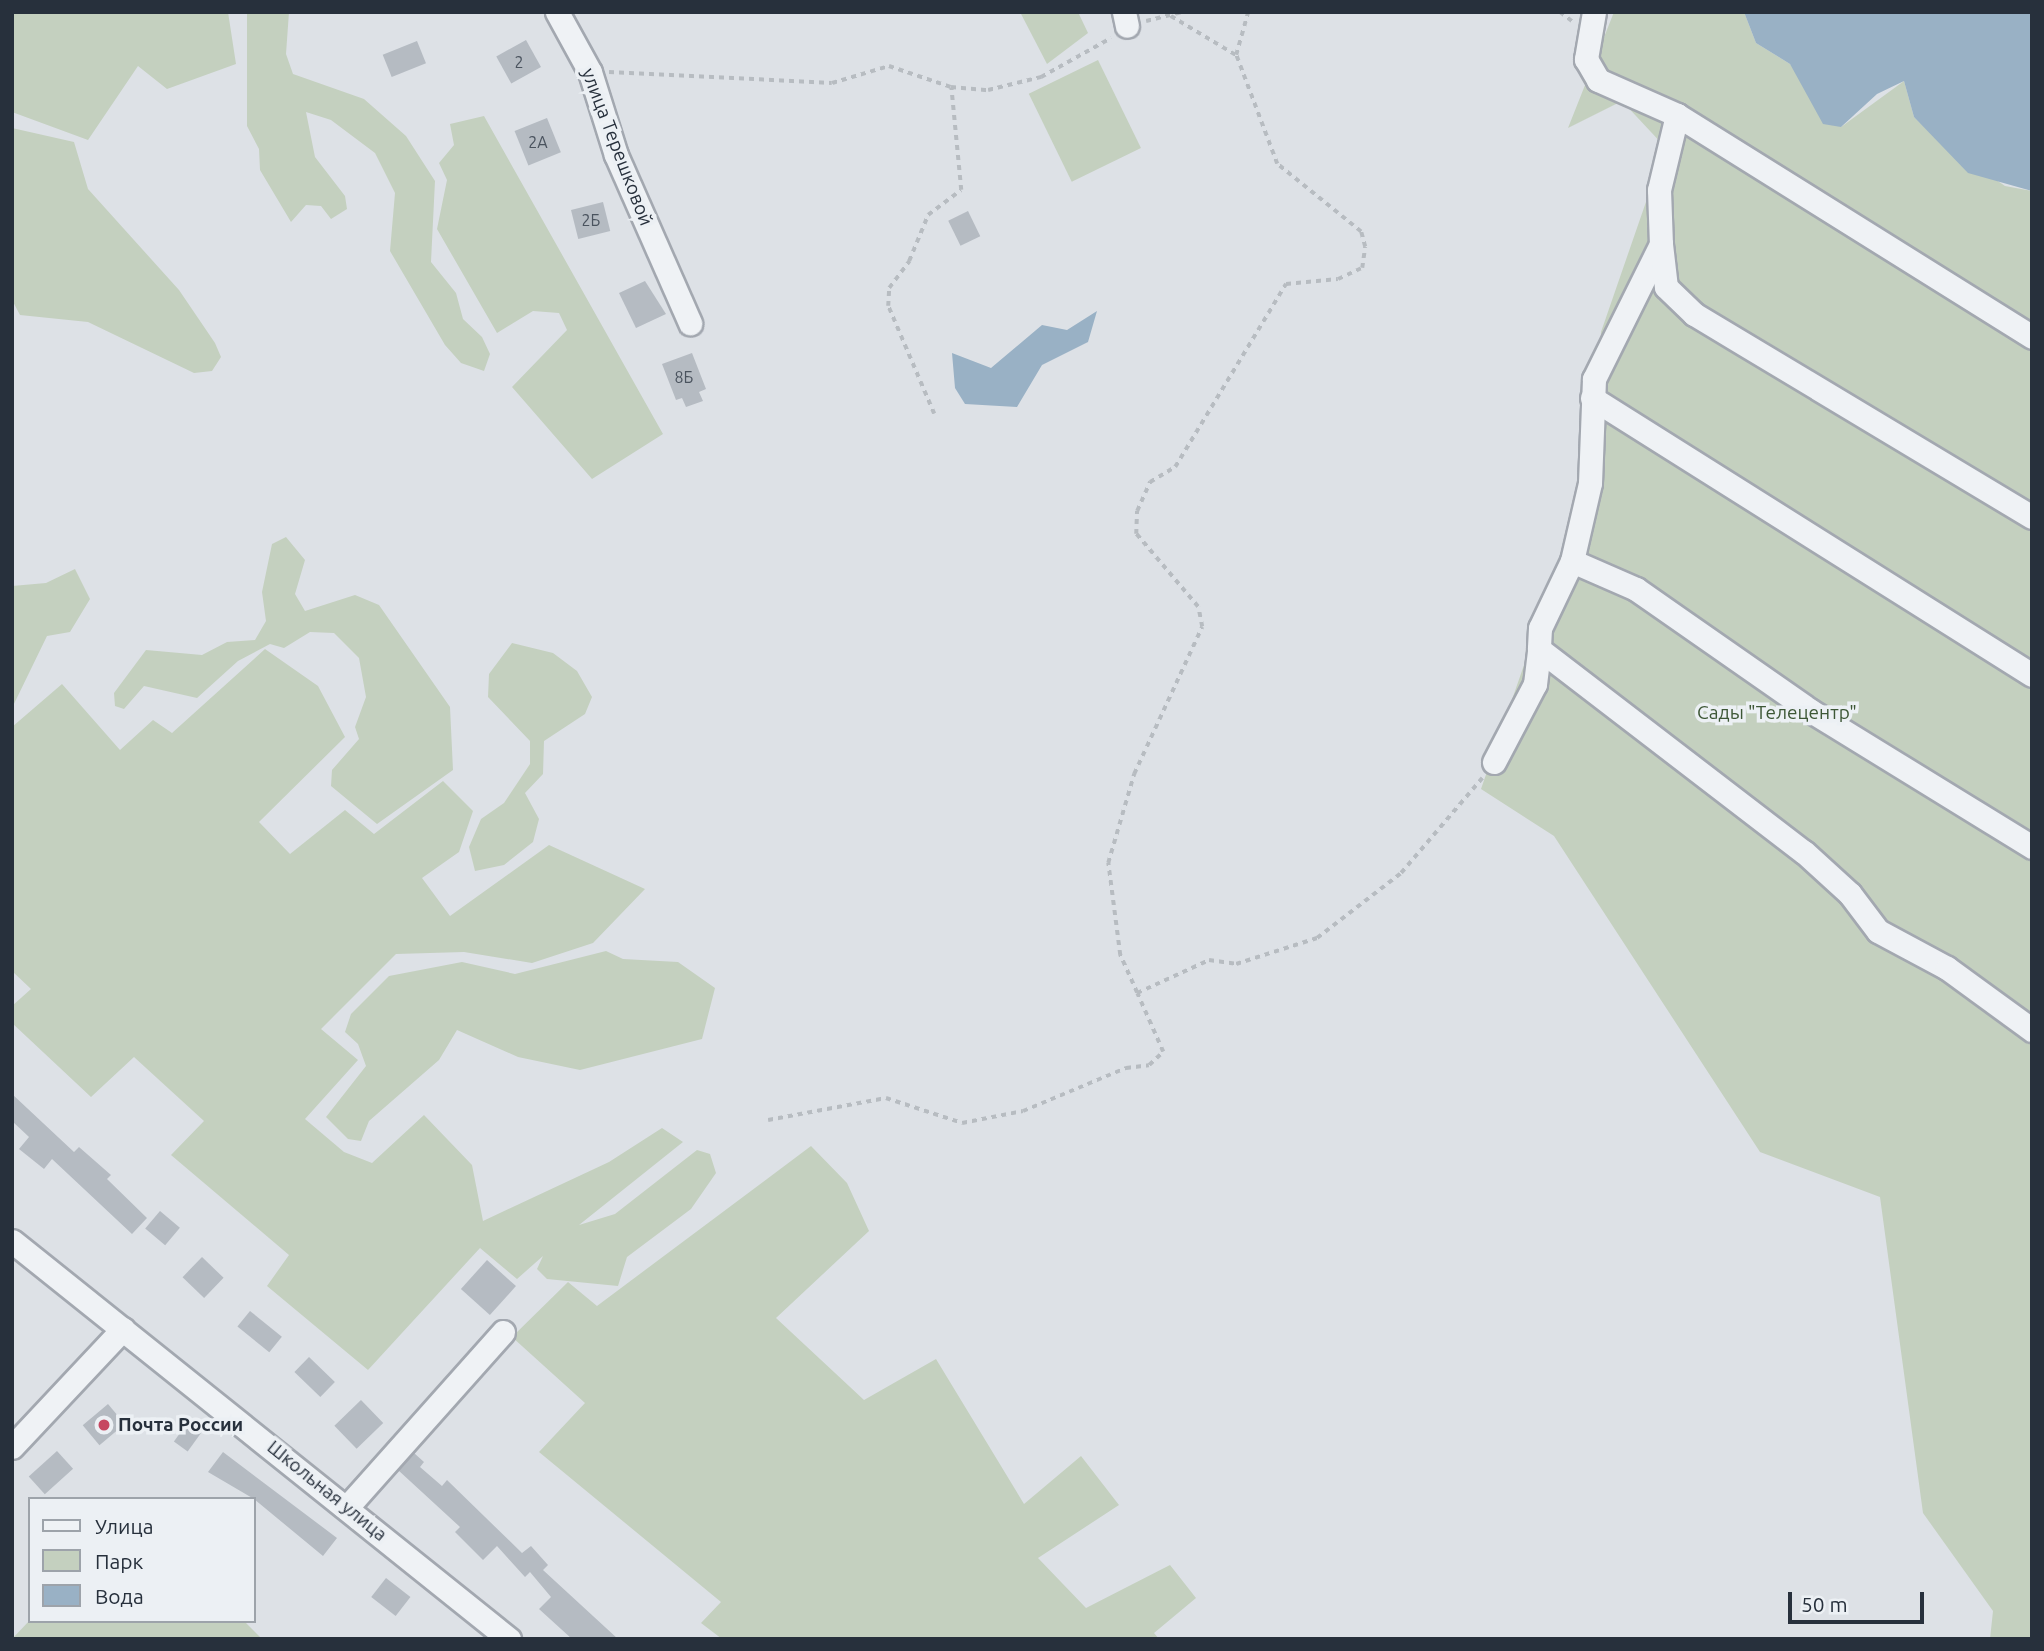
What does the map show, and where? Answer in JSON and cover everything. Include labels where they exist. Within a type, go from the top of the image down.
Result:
[{"type":"street","name":"улица Терешковой","points":[[557,12],[590,72],[616,155],[690,323]]},
{"type":"street","points":[[1594,12],[1586,59],[1598,80],[1677,115],[2032,337]]},
{"type":"street","points":[[1677,115],[1660,190],[1661,244],[1666,288],[1694,314],[2032,517]]},
{"type":"street","points":[[1494,762],[1535,684],[1539,628],[1572,562],[1590,483],[1594,379],[1661,244]]},
{"type":"street","points":[[1592,398],[2032,675]]},
{"type":"street","points":[[1572,562],[1636,589],[1811,711],[2032,847]]},
{"type":"street","points":[[1539,649],[1804,852],[1878,931],[1947,968],[2032,1030]]},
{"type":"street","name":"Школьная улица","points":[[12,1241],[348,1506],[509,1639]]},
{"type":"street","points":[[12,1447],[124,1329]]},
{"type":"street","points":[[348,1506],[503,1332]]},
{"type":"path","points":[[590,72],[832,83],[889,66],[951,87],[988,90],[1041,77],[1094,51],[1125,19],[1171,16],[1182,12]]},
{"type":"path","points":[[768,1120],[886,1098],[962,1123],[1023,1111],[1126,1068],[1149,1065],[1163,1052],[1120,955],[1108,863],[1134,774],[1202,627],[1198,607],[1136,534],[1137,511],[1150,482],[1175,467],[1286,284],[1338,279],[1362,268],[1365,247],[1362,232],[1277,164],[1236,55],[1248,12]]},
{"type":"path","points":[[1171,16],[1236,55]]},
{"type":"path","points":[[934,414],[888,306],[889,288],[909,261],[928,215],[961,190],[951,87]]},
{"type":"path","points":[[1137,993],[1209,960],[1236,964],[1317,939],[1401,873],[1494,762]]},
{"type":"green space","points":[[12,12],[228,12],[236,64],[167,89],[138,66],[88,140],[12,112]]},
{"type":"green space","points":[[247,12],[289,12],[286,54],[293,74],[364,99],[406,136],[435,181],[431,262],[456,293],[463,319],[482,337],[490,354],[484,371],[461,363],[445,345],[390,251],[395,193],[375,153],[331,120],[306,112],[315,157],[345,196],[347,209],[331,219],[321,206],[306,205],[291,222],[260,170],[259,149],[247,126]]},
{"type":"green space","points":[[1020,12],[1078,12],[1088,33],[1047,64]]},
{"type":"green space","name":"Сады \"Телецентр\"","points":[[1614,12],[1744,12],[1756,43],[1790,64],[1841,127],[1904,81],[1914,117],[1938,140],[2005,186],[2032,191],[2032,1639],[1990,1639],[1993,1611],[1923,1513],[1880,1197],[1760,1152],[1554,836],[1481,789],[1592,469],[1601,332],[1665,147],[1622,101],[1568,128]]},
{"type":"green space","points":[[1098,60],[1141,148],[1072,182],[1029,94]]},
{"type":"green space","points":[[484,116],[663,434],[592,479],[512,387],[567,330],[559,313],[533,311],[497,333],[437,229],[447,180],[439,163],[454,145],[450,124]]},
{"type":"green space","points":[[12,128],[74,142],[88,189],[179,290],[215,343],[221,357],[212,371],[194,373],[88,322],[20,315],[12,300]]},
{"type":"green space","points":[[286,537],[305,560],[295,594],[305,611],[355,595],[379,605],[450,707],[453,770],[377,824],[331,786],[332,770],[359,739],[355,727],[366,697],[359,658],[334,633],[310,632],[284,648],[270,644],[238,661],[197,698],[144,686],[124,709],[115,706],[114,693],[146,650],[202,655],[227,642],[255,640],[266,621],[262,592],[272,544]]},
{"type":"green space","points":[[75,569],[90,599],[70,632],[47,636],[12,708],[12,586],[46,583]]},
{"type":"green space","points":[[512,643],[553,653],[577,671],[592,697],[585,714],[544,741],[543,774],[525,793],[539,819],[533,842],[504,865],[475,871],[469,847],[481,819],[504,803],[530,764],[530,741],[488,697],[489,674]]},
{"type":"green space","points":[[265,649],[318,686],[345,737],[259,822],[290,854],[345,810],[374,834],[443,781],[473,811],[459,852],[422,878],[450,916],[549,845],[645,889],[593,943],[532,963],[464,952],[396,954],[321,1029],[358,1060],[305,1119],[344,1152],[372,1163],[424,1115],[472,1165],[483,1221],[609,1162],[662,1128],[683,1142],[579,1225],[615,1214],[697,1150],[710,1154],[716,1173],[691,1209],[627,1257],[618,1286],[547,1279],[537,1269],[543,1256],[517,1279],[480,1248],[368,1370],[267,1286],[289,1255],[171,1155],[204,1121],[134,1057],[91,1097],[12,1023],[12,1006],[31,989],[12,971],[12,727],[62,684],[120,750],[153,720],[172,733]]},
{"type":"green space","points":[[606,951],[623,959],[678,962],[715,988],[702,1039],[580,1070],[518,1057],[457,1030],[439,1060],[369,1121],[361,1141],[348,1139],[326,1117],[366,1066],[358,1044],[345,1032],[351,1014],[389,976],[462,962],[515,974]]},
{"type":"green space","points":[[811,1146],[847,1183],[869,1231],[776,1318],[864,1400],[936,1359],[1024,1504],[1081,1456],[1119,1505],[1038,1558],[1086,1608],[1170,1565],[1196,1598],[1154,1633],[1159,1639],[722,1639],[701,1623],[721,1602],[539,1452],[585,1403],[512,1337],[568,1282],[597,1306]]},
{"type":"green space","points":[[28,1622],[246,1623],[262,1639],[12,1639]]},
{"type":"water","points":[[1744,12],[2032,12],[2032,191],[1968,173],[1914,117],[1904,81],[1877,94],[1841,127],[1823,124],[1790,64],[1756,43]]},
{"type":"water","points":[[1097,311],[1088,342],[1042,365],[1017,407],[965,404],[955,388],[952,353],[991,368],[1042,325],[1067,330]]},
{"type":"building","points":[[526,40],[541,67],[511,84],[496,56]]},
{"type":"building","points":[[417,41],[426,63],[392,77],[383,55]]},
{"type":"building","points":[[547,118],[561,152],[528,165],[515,131]]},
{"type":"building","points":[[603,202],[610,231],[578,239],[571,210]]},
{"type":"building","points":[[968,211],[980,236],[961,246],[948,221]]},
{"type":"building","points":[[645,281],[666,314],[636,328],[619,293]]},
{"type":"building","points":[[692,353],[706,389],[699,392],[703,401],[686,407],[682,398],[676,400],[662,364]]},
{"type":"building","points":[[12,1094],[74,1152],[79,1147],[111,1175],[107,1179],[147,1218],[132,1234],[52,1159],[44,1169],[19,1149],[29,1137],[12,1121]]},
{"type":"building","points":[[160,1211],[180,1228],[165,1245],[145,1229]]},
{"type":"building","points":[[202,1257],[224,1278],[204,1298],[183,1277]]},
{"type":"building","points":[[487,1260],[516,1286],[490,1315],[461,1289]]},
{"type":"building","points":[[250,1311],[282,1337],[269,1352],[237,1327]]},
{"type":"building","points":[[309,1357],[335,1382],[320,1397],[294,1372]]},
{"type":"building","points":[[361,1400],[383,1423],[357,1449],[334,1426]]},
{"type":"building","points":[[108,1404],[125,1424],[99,1445],[83,1425]]},
{"type":"building","points":[[188,1422],[202,1432],[188,1451],[174,1441]]},
{"type":"building","points":[[57,1451],[73,1469],[45,1494],[29,1476]]},
{"type":"building","points":[[223,1452],[337,1538],[323,1556],[256,1501],[256,1497],[251,1497],[208,1472]]},
{"type":"building","points":[[414,1453],[424,1462],[420,1467],[442,1486],[447,1480],[522,1553],[531,1546],[548,1565],[543,1570],[618,1639],[572,1639],[539,1609],[551,1597],[530,1572],[525,1577],[497,1546],[483,1560],[455,1532],[460,1527],[398,1470]]},
{"type":"building","points":[[386,1578],[410,1597],[396,1616],[371,1597]]},
{"type":"place","name":"Почта России","points":[[104,1425]]}]
